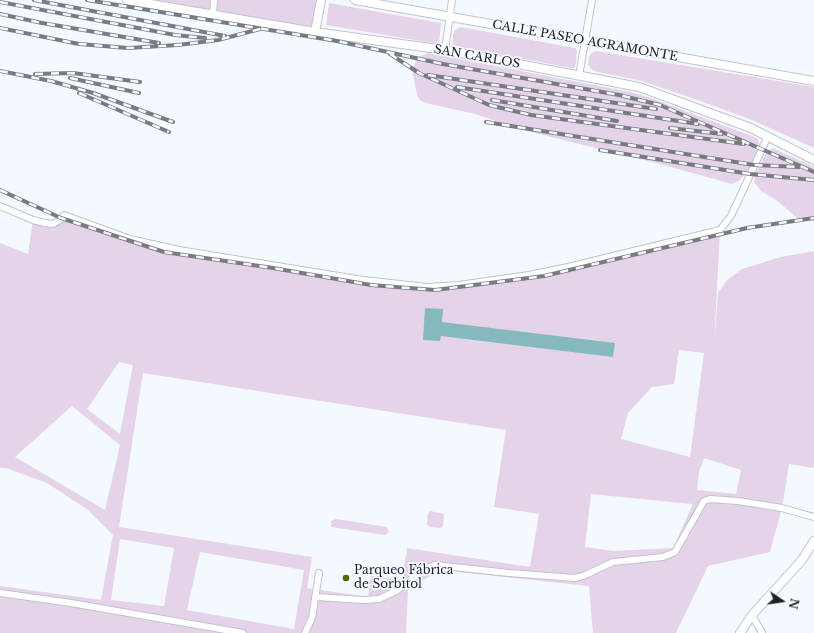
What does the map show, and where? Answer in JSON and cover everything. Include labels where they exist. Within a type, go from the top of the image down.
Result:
[{"type":"street","name":"SAN CARLOS","points":[[127,0],[316,32],[445,50],[639,87],[768,136],[814,160]]},
{"type":"street","points":[[213,14],[214,0]]},
{"type":"street","points":[[316,32],[321,0]]},
{"type":"street","name":"CALLE PASEO AGRAMONTE","points":[[356,0],[814,81]]},
{"type":"street","points":[[445,50],[452,0]]},
{"type":"street","points":[[579,76],[592,0]]},
{"type":"street","points":[[0,206],[33,220],[45,223],[53,224],[60,220],[64,215],[130,239],[179,250],[363,280],[428,287],[459,285],[529,275],[720,230],[731,216],[768,136]]},
{"type":"street","points":[[316,597],[364,600],[379,598],[396,591],[426,568],[436,565],[509,574],[575,578],[583,576],[613,562],[663,558],[675,552],[704,501],[710,499],[738,501],[782,508],[814,517]]},
{"type":"street","points":[[740,633],[752,616],[802,560],[814,541]]},
{"type":"street","points":[[305,633],[312,618],[320,573]]},
{"type":"street","points":[[0,593],[71,603],[243,633]]},
{"type":"street","points":[[752,616],[762,633]]},
{"type":"shaded area","points":[[127,0],[321,0],[315,32]]},
{"type":"shaded area","points":[[329,3],[441,23],[439,44],[326,25]]},
{"type":"shaded area","points":[[461,27],[575,48],[577,50],[576,63],[574,68],[571,68],[456,46],[453,44],[453,35],[455,30]]},
{"type":"shaded area","points":[[596,51],[814,87],[814,148],[752,120],[692,98],[642,81],[597,72],[591,69],[588,64],[589,57]]},
{"type":"shaded area","points":[[428,53],[630,92],[648,97],[757,138],[760,144],[749,170],[739,181],[732,184],[656,163],[523,130],[475,114],[426,103],[420,100],[417,95],[412,69],[418,57]]},
{"type":"shaded area","points":[[773,148],[814,167],[814,221],[801,221],[776,200],[761,191],[754,182],[755,174],[767,151]]},
{"type":"shaded area","points":[[33,220],[60,220],[130,239],[283,268],[435,290],[544,276],[720,230],[714,344],[718,293],[727,280],[742,269],[781,257],[814,251],[814,468],[789,464],[782,508],[770,552],[708,566],[676,633],[593,633],[589,586],[439,570],[408,590],[406,633],[0,633],[0,586],[101,600],[113,535],[88,510],[47,483],[6,468],[0,468],[0,243],[28,254]],"holes":[[[679,350],[704,353],[690,457],[621,439],[628,413],[652,387],[674,384]],[[119,362],[133,365],[120,434],[87,409]],[[143,373],[506,430],[494,507],[539,514],[530,567],[407,548],[402,580],[371,576],[368,597],[307,588],[312,557],[119,527]],[[72,406],[120,445],[105,510],[15,457]],[[704,458],[741,470],[736,494],[697,490],[699,472]],[[591,494],[693,504],[673,548],[613,551],[585,547]],[[120,539],[174,548],[164,606],[111,600]],[[200,552],[304,570],[294,629],[187,610]]]},
{"type":"shaded area","points":[[430,511],[444,514],[443,526],[440,528],[430,527],[427,524],[428,514]]},
{"type":"shaded area","points":[[336,519],[387,527],[389,532],[385,535],[331,527],[331,521]]},
{"type":"water","points":[[425,308],[443,309],[442,322],[615,343],[613,357],[441,336],[440,341],[423,340]]},
{"type":"railway","points":[[34,0],[225,36]]},
{"type":"railway","points":[[87,0],[337,41],[443,64],[619,95],[660,105],[814,172]]},
{"type":"railway","points":[[0,2],[175,35],[205,38]]},
{"type":"railway","points":[[0,14],[42,23],[159,43]]},
{"type":"railway","points":[[0,28],[79,44],[128,48],[178,45],[218,40],[260,29]]},
{"type":"railway","points":[[390,54],[419,73],[489,105],[531,115],[744,144]]},
{"type":"railway","points":[[0,71],[51,81],[93,93],[173,122]]},
{"type":"railway","points":[[35,74],[73,73],[140,82]]},
{"type":"railway","points":[[428,75],[656,109]]},
{"type":"railway","points":[[70,78],[139,93]]},
{"type":"railway","points":[[457,87],[698,124]]},
{"type":"railway","points":[[79,93],[169,132]]},
{"type":"railway","points":[[492,100],[617,121]]},
{"type":"railway","points":[[486,122],[754,165],[799,167]]},
{"type":"railway","points":[[670,128],[722,134]]},
{"type":"railway","points":[[600,150],[750,174],[814,180]]},
{"type":"railway","points":[[0,190],[61,218],[164,252],[273,268],[371,285],[435,290],[544,276],[747,228],[814,218]]},
{"type":"place","name":"Parqueo Fábrica de Sorbitol","points":[[346,578]]}]
